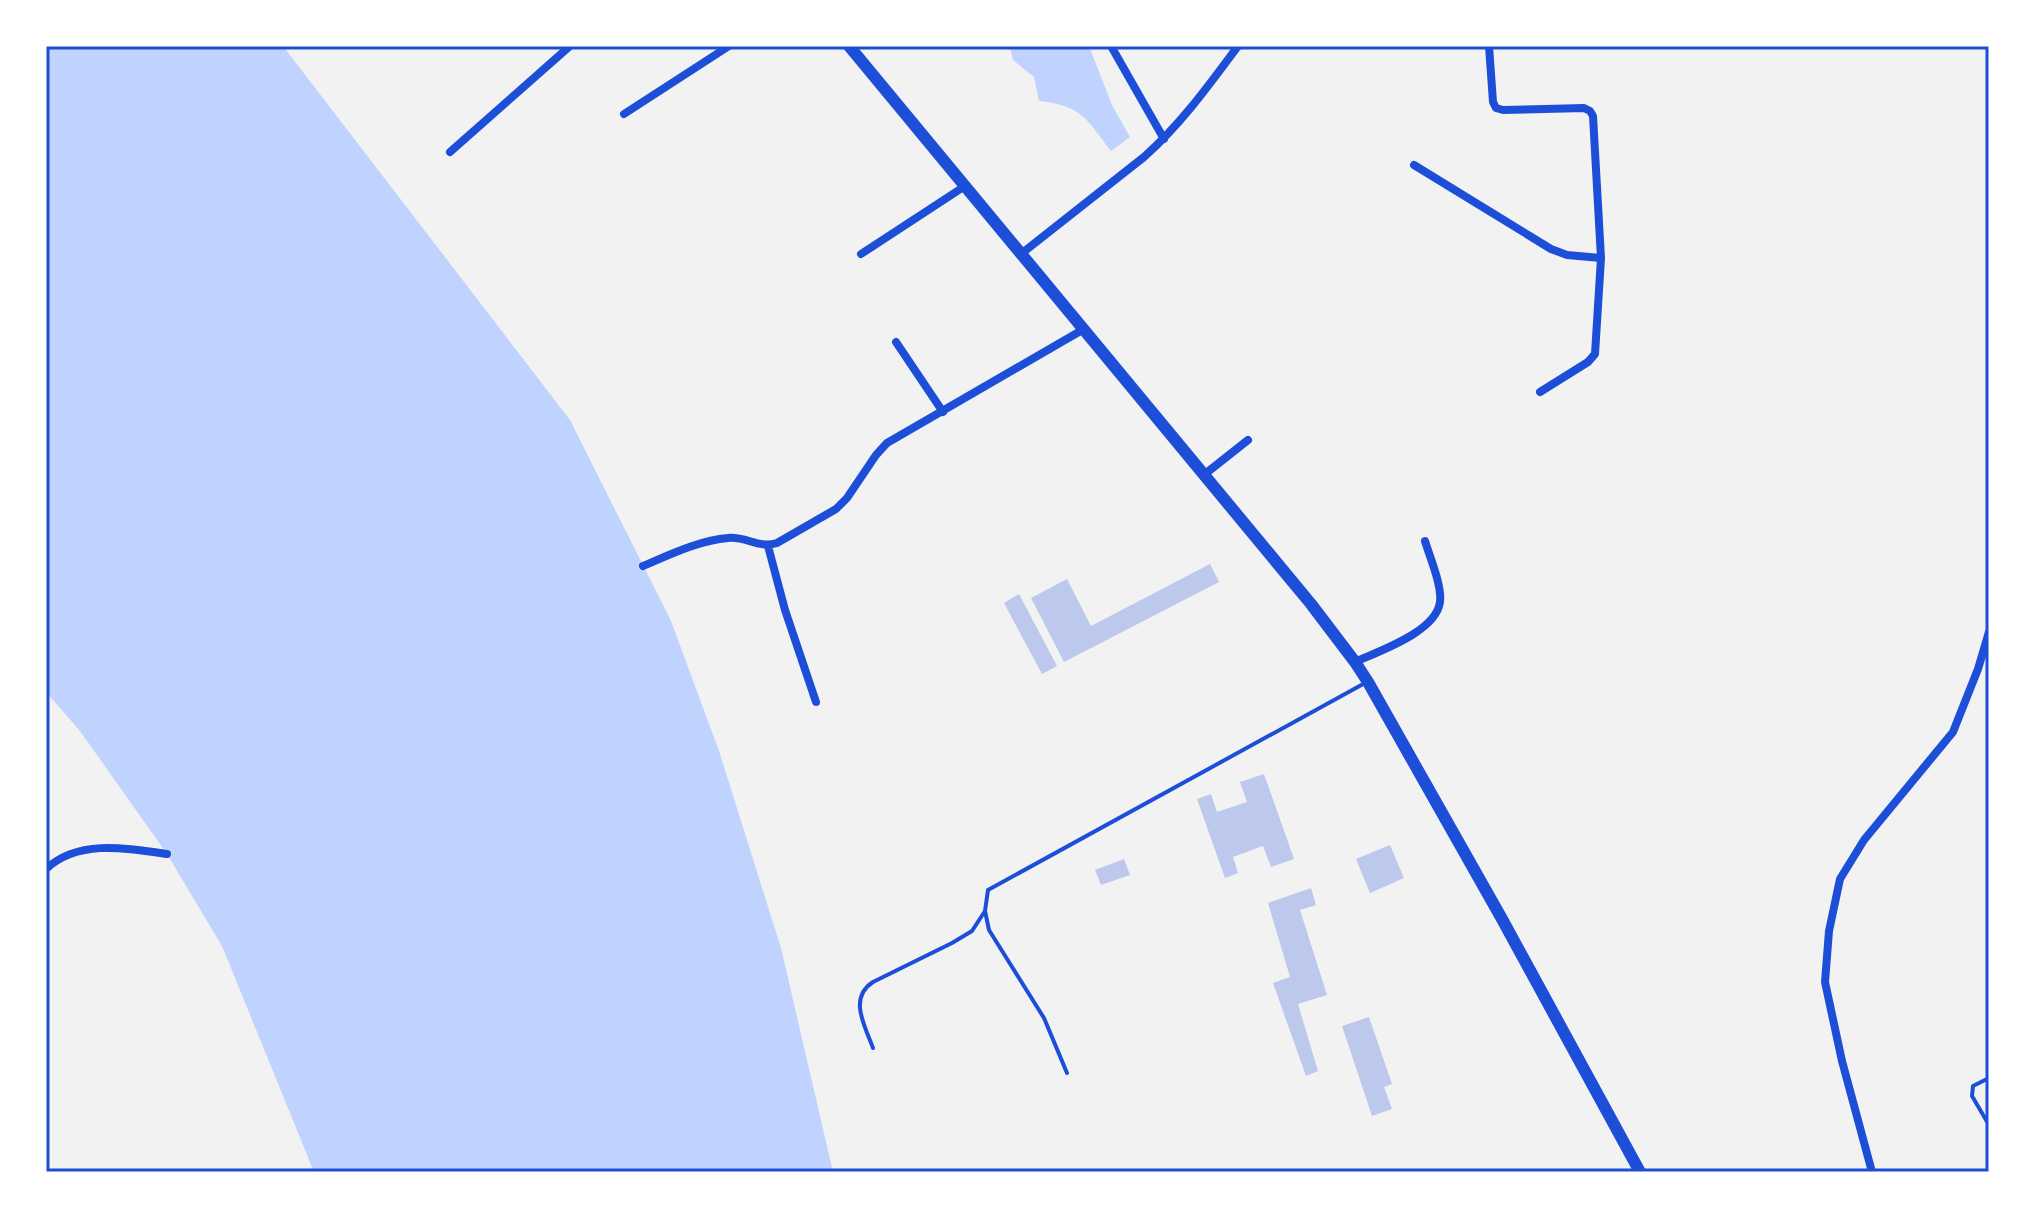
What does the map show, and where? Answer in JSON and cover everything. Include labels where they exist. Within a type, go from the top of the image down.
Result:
[{"type":"main road","points":[[849,46],[1205,474],[1355,662],[1502,919],[1640,1172]]},
{"type":"street","points":[[450,152],[570,46]]},
{"type":"street","points":[[624,114],[729,46]]},
{"type":"street","points":[[1111,46],[1164,139]]},
{"type":"street","points":[[1021,254],[1164,139],[1238,46]]},
{"type":"street","points":[[1489,46],[1496,108],[1584,108],[1593,116],[1601,258],[1595,354],[1540,392]]},
{"type":"street","points":[[1414,165],[1551,249],[1567,255],[1601,258]]},
{"type":"street","points":[[861,254],[965,186]]},
{"type":"street","points":[[643,566],[700,543],[728,537],[768,546],[777,543],[836,509],[887,443],[1084,329]]},
{"type":"street","points":[[896,342],[943,412]]},
{"type":"street","points":[[1205,474],[1248,440]]},
{"type":"street","points":[[1355,662],[1418,632],[1432,620],[1440,603],[1425,541]]},
{"type":"street","points":[[768,546],[785,610],[816,702]]},
{"type":"street","points":[[1872,1172],[1842,1061],[1825,982],[1829,931],[1840,879],[1864,840],[1953,732],[1989,632]]},
{"type":"street","points":[[46,869],[71,853],[98,848],[167,854]]},
{"type":"lane","points":[[1067,1073],[1044,1018],[989,930],[985,911],[988,890],[1368,682]]},
{"type":"lane","points":[[873,1048],[863,1022],[859,998],[862,991],[873,982],[972,931],[985,911]]},
{"type":"lane","points":[[1989,1078],[1973,1086],[1972,1092],[1989,1125]]},
{"type":"water","points":[[46,46],[283,46],[570,420],[671,621],[719,751],[781,948],[833,1172],[314,1172],[222,946],[167,854],[80,731],[46,692]]},
{"type":"water","points":[[1010,46],[1089,46],[1112,105],[1130,137],[1111,151],[1089,122],[1075,111],[1039,101],[1034,77],[1013,60]]},
{"type":"building","points":[[1210,564],[1219,582],[1064,662],[1031,598],[1067,579],[1091,626]]},
{"type":"building","points":[[1019,594],[1057,666],[1042,674],[1004,603]]},
{"type":"building","points":[[1264,774],[1294,859],[1271,867],[1263,846],[1233,857],[1238,873],[1225,878],[1197,799],[1211,794],[1217,812],[1247,802],[1240,782]]},
{"type":"building","points":[[1390,845],[1404,878],[1370,893],[1356,859]]},
{"type":"building","points":[[1124,859],[1130,875],[1101,885],[1095,870]]},
{"type":"building","points":[[1311,888],[1316,905],[1300,910],[1327,995],[1298,1004],[1318,1071],[1306,1076],[1273,983],[1290,977],[1268,903]]},
{"type":"building","points":[[1369,1017],[1392,1084],[1384,1087],[1392,1109],[1372,1116],[1342,1026]]}]
